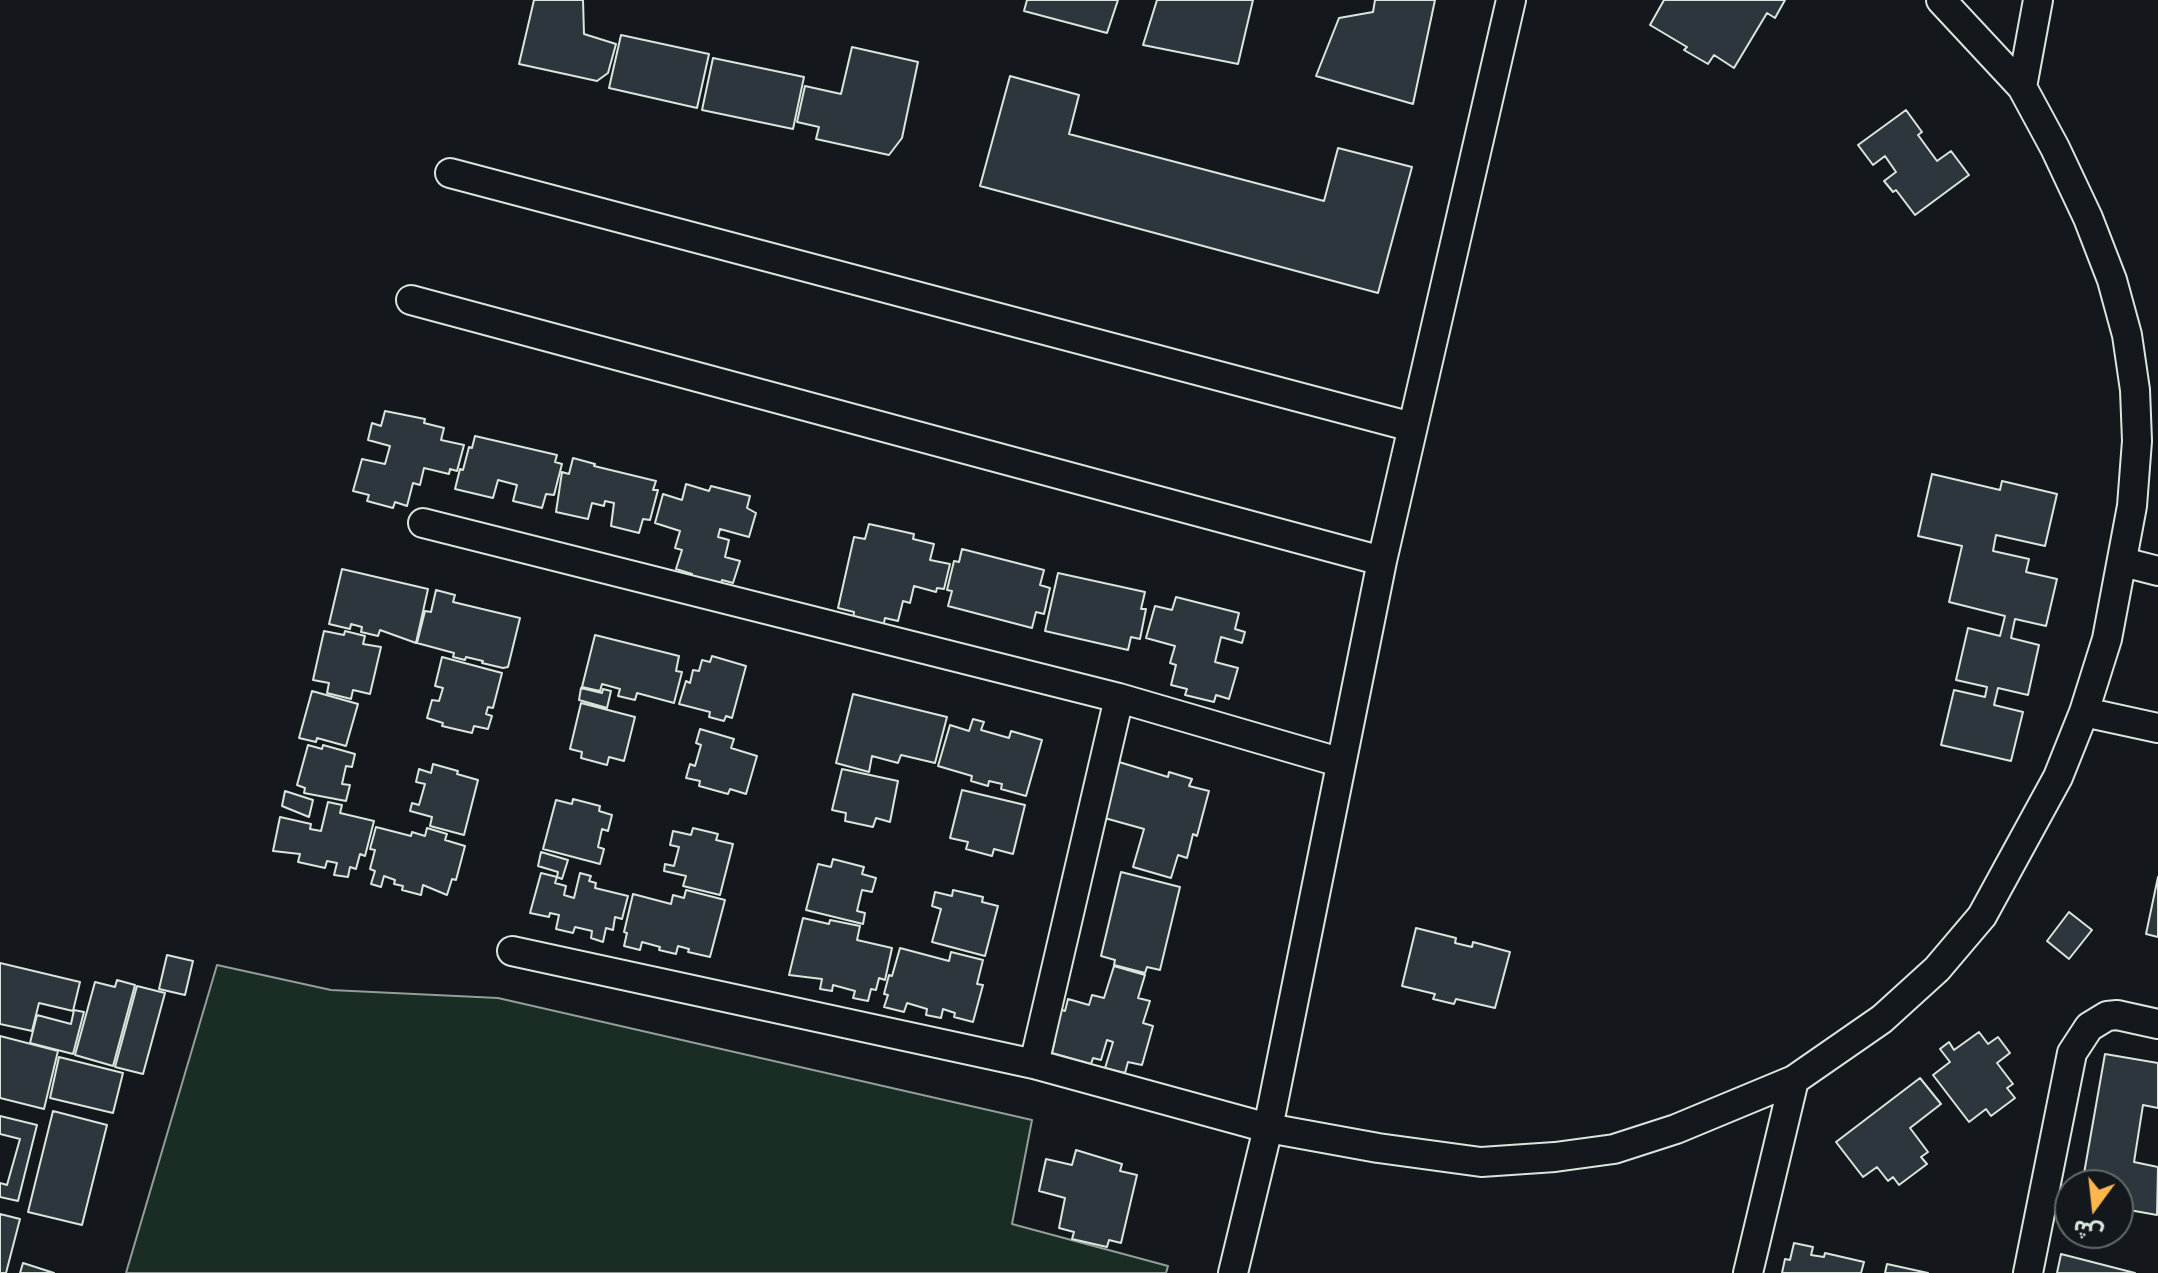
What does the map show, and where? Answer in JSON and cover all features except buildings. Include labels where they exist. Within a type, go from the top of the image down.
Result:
[{"type":"street","points":[[1233,1273],[1268,1128],[1339,762],[1382,561],[1511,0]]},
{"type":"street","points":[[512,951],[1034,1064],[1268,1128],[1378,1148],[1481,1162],[1614,1149],[1794,1080],[1882,1019],[1937,969],[1982,916],[2058,777],[2084,712],[2107,639],[2132,506],[2137,441],[2135,390],[2127,335],[2112,280],[2088,218],[2022,87],[1941,0]]},
{"type":"street","points":[[2022,87],[2038,0]]},
{"type":"street","points":[[450,173],[1412,427]]},
{"type":"street","points":[[411,300],[1382,561]]},
{"type":"street","points":[[423,523],[1119,698],[1339,762]]},
{"type":"street","points":[[2123,562],[2158,571]]},
{"type":"street","points":[[1034,1064],[1119,698]]},
{"type":"street","points":[[2084,712],[2158,728]]},
{"type":"street","points":[[2028,1273],[2072,1053],[2089,1027],[2107,1016],[2117,1015],[2158,1024]]},
{"type":"street","points":[[1748,1273],[1794,1080]]},
{"type":"green space","points":[[217,965],[331,990],[498,998],[1032,1120],[1012,1224],[1168,1266],[1166,1273],[126,1273]]}]
